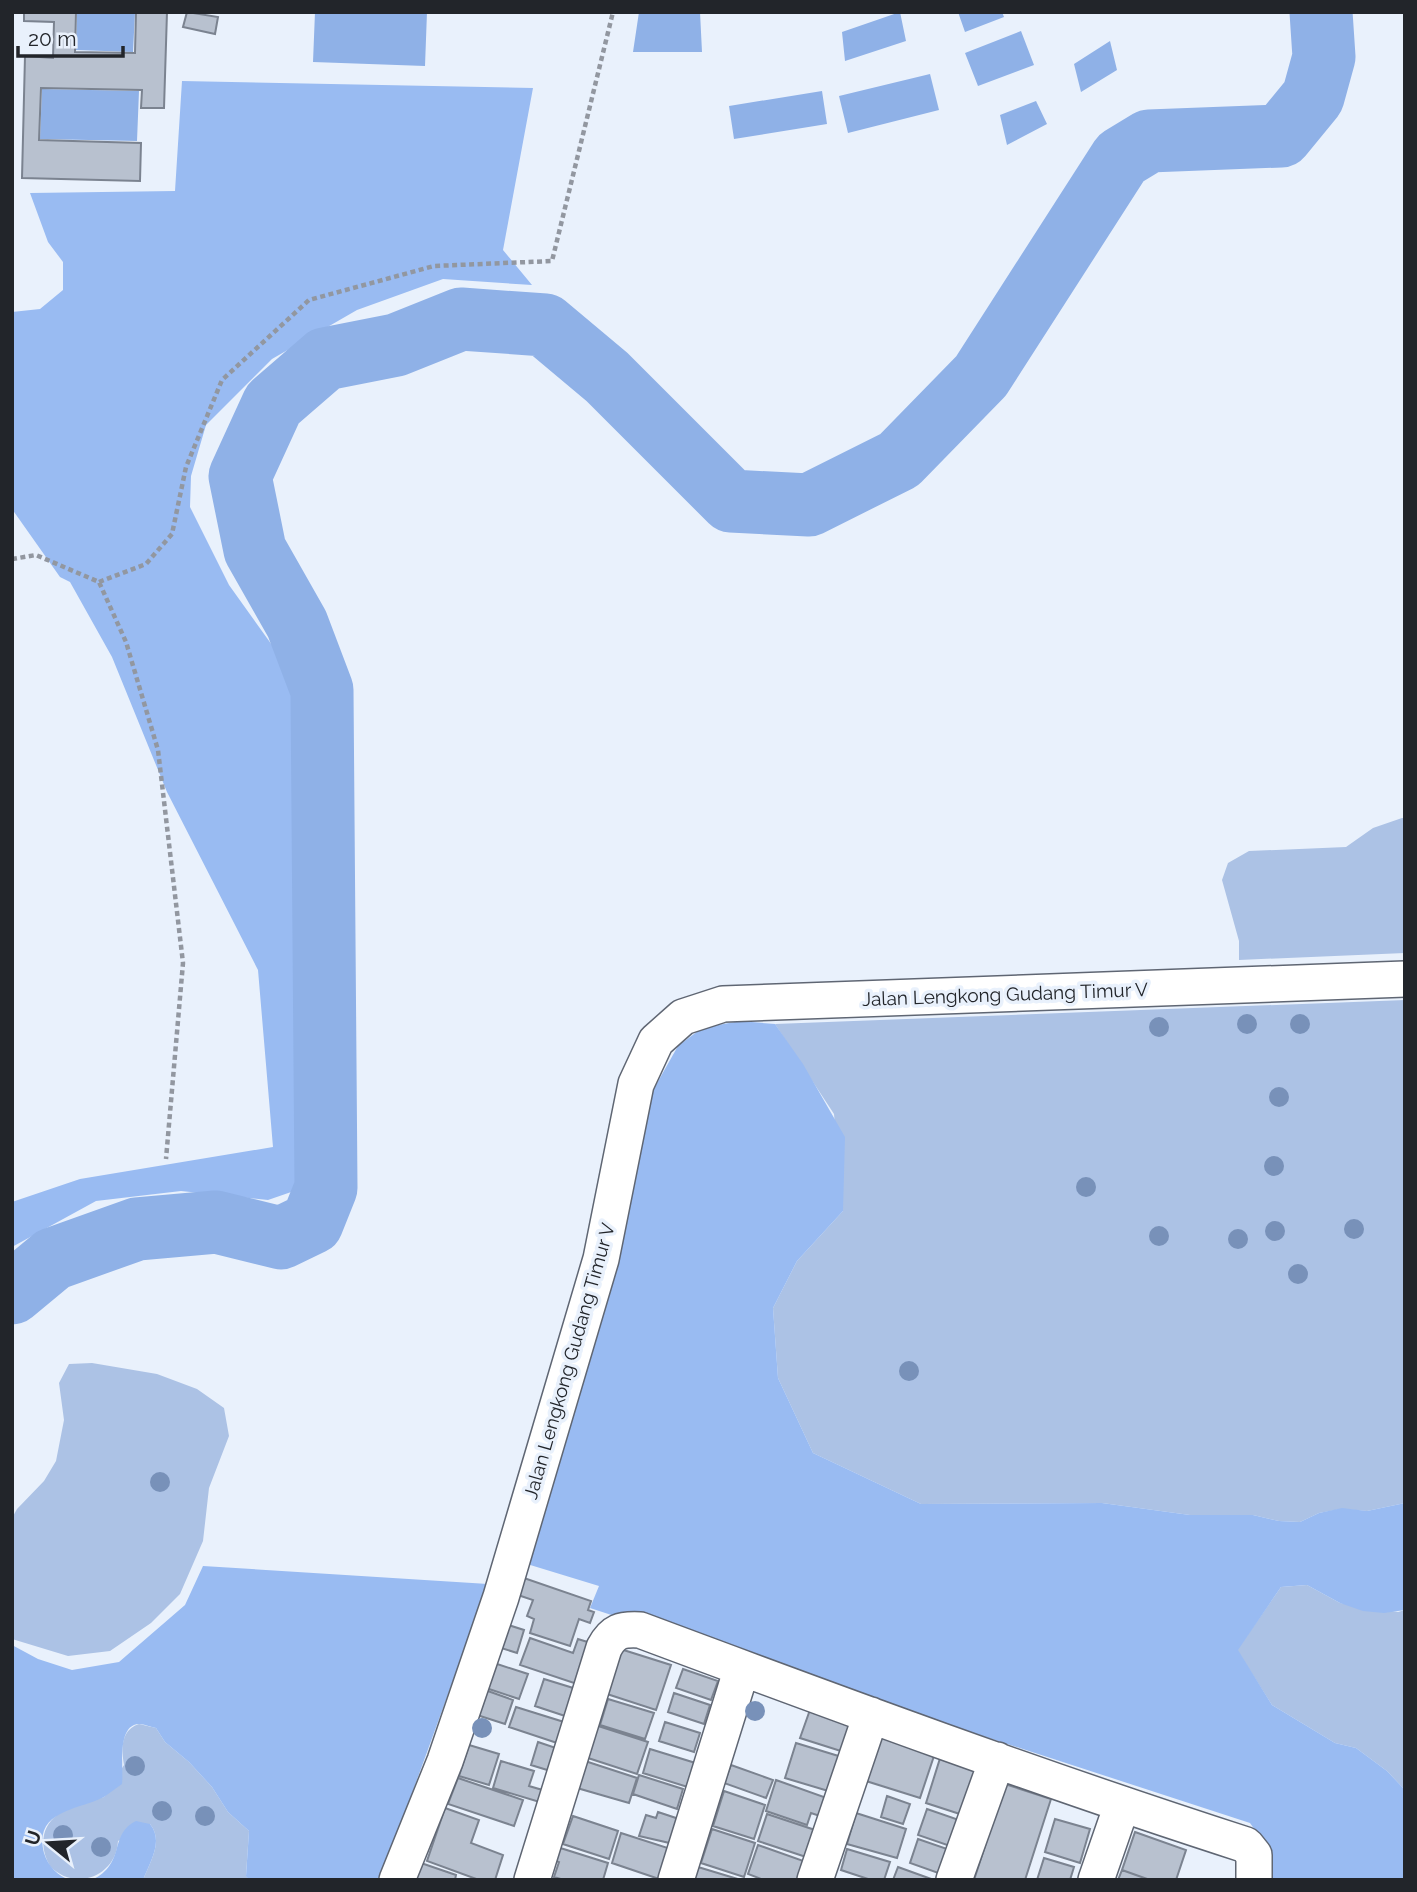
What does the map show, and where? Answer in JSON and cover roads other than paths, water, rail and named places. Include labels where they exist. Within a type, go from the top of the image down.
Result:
[{"type":"street","name":"Jalan Lengkong Gudang Timur V","points":[[397,1880],[445,1761],[501,1597],[601,1259],[636,1084],[656,1041],[683,1017],[723,1004],[1405,979]]},
{"type":"street","points":[[532,1880],[604,1648],[611,1635],[624,1629],[640,1630],[884,1721],[1122,1805],[1246,1845],[1254,1855],[1254,1880]]},
{"type":"street","points":[[676,1880],[742,1668]]},
{"type":"street","points":[[815,1880],[871,1715]]},
{"type":"street","points":[[954,1880],[997,1760]]},
{"type":"street","points":[[1096,1880],[1122,1805]]},
{"type":"waterway","points":[[12,1293],[53,1259],[137,1229],[216,1222],[281,1238],[312,1223],[326,1188],[322,690],[297,624],[255,550],[240,476],[273,404],[325,359],[396,345],[461,319],[545,325],[607,377],[731,501],[809,505],[899,460],[981,376],[1121,158],[1149,141],[1281,136],[1313,97],[1324,57],[1321,12]]}]
